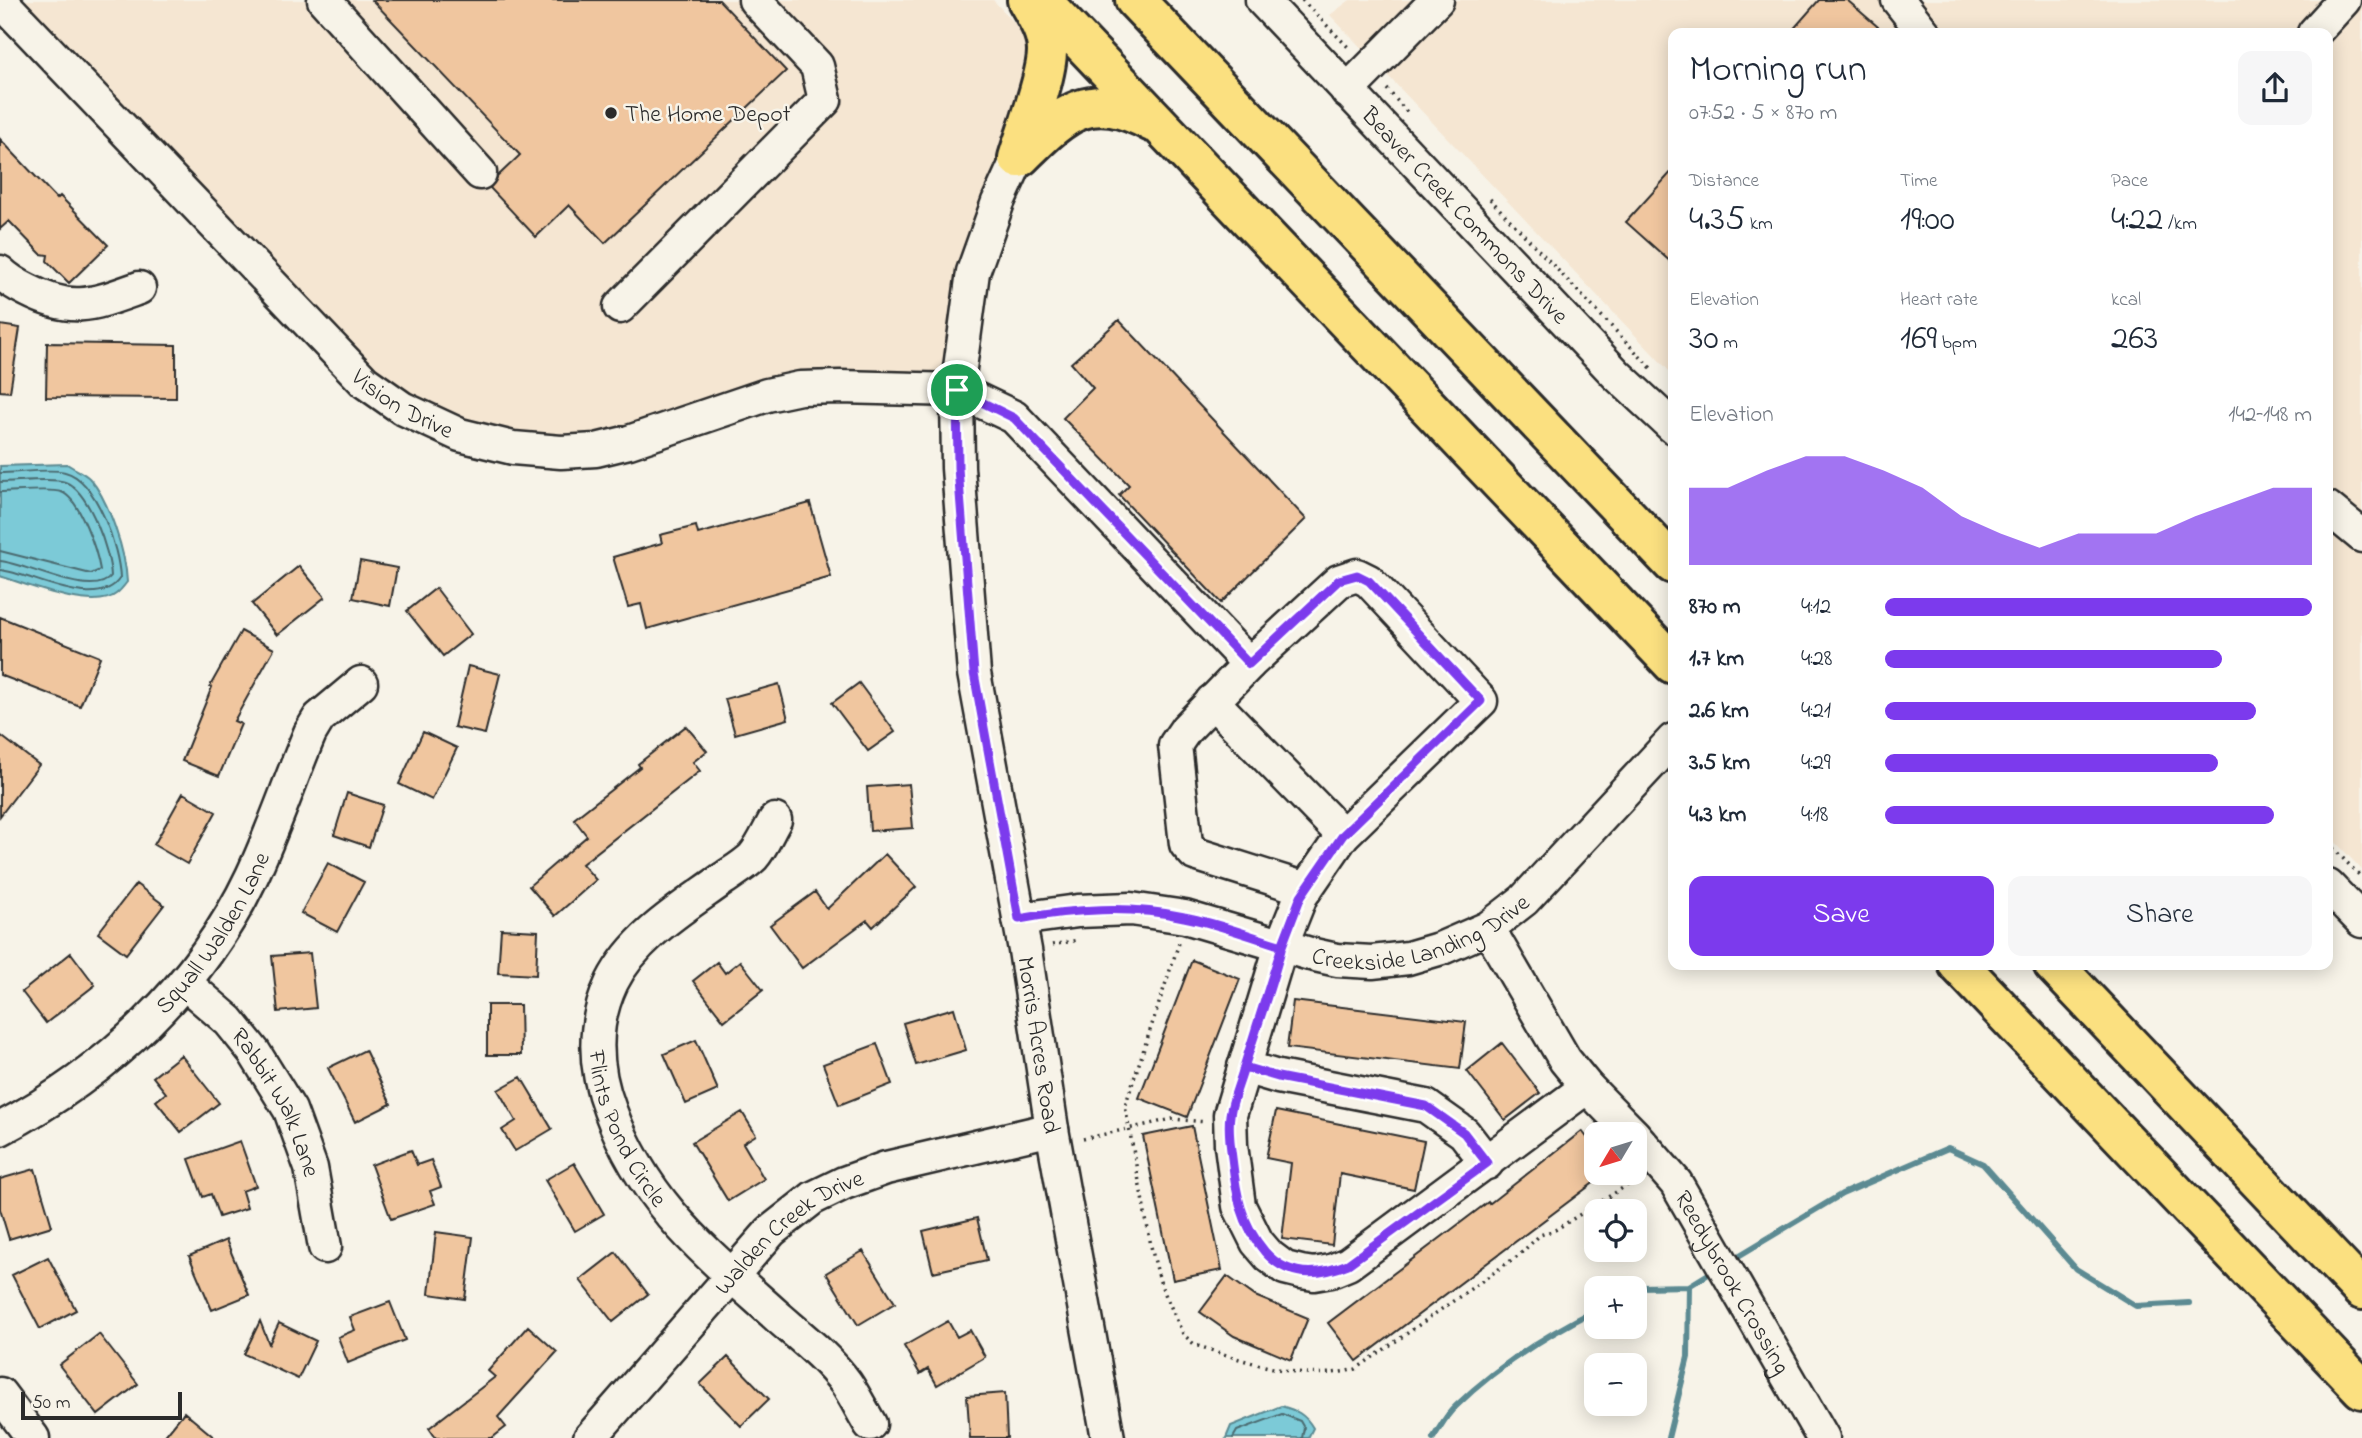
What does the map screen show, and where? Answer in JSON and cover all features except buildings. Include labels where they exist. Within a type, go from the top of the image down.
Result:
[{"type":"highway","points":[[1018,158],[1043,76],[1047,50],[1042,29],[1027,0]]},
{"type":"highway","points":[[1041,0],[1668,659]]},
{"type":"highway","points":[[1135,0],[1668,559]]},
{"type":"highway","points":[[1018,158],[1055,122],[1082,108],[1120,109],[1160,126]]},
{"type":"highway","points":[[1964,970],[2362,1389]]},
{"type":"highway","points":[[2059,970],[2362,1290]]},
{"type":"street","name":"Vision Drive","points":[[0,0],[365,382],[402,408],[460,435],[513,448],[561,452],[596,450],[629,442],[767,395],[800,388],[957,390]]},
{"type":"street","points":[[324,0],[480,173]]},
{"type":"street","points":[[620,307],[825,100],[817,66],[755,0]]},
{"type":"street","name":"Beaver Creek Commons Drive","points":[[1262,0],[1631,390],[1668,423]]},
{"type":"street","points":[[1347,91],[1437,0]]},
{"type":"street","points":[[1898,0],[1920,28]]},
{"type":"street","points":[[2319,28],[2344,0]]},
{"type":"street","name":"Morris Acres Road","points":[[1018,158],[998,202],[974,272],[957,390],[958,468],[974,673],[1108,1438]]},
{"type":"street","points":[[3,277],[45,298],[68,305],[101,302],[139,288]]},
{"type":"street","points":[[957,390],[1014,418],[1249,664]]},
{"type":"street","points":[[2333,512],[2362,536]]},
{"type":"street","points":[[1306,889],[1195,854],[1186,844],[1175,745],[1186,729],[1249,664],[1339,580],[1357,575],[1369,581],[1481,701],[1343,835],[1306,889],[1282,946],[1230,1115],[1239,1206],[1257,1242],[1285,1268],[1314,1274],[1348,1264],[1587,1087]]},
{"type":"street","name":"Squall Walden Lane","points":[[0,1129],[70,1088],[138,1031],[186,984],[226,925],[251,878],[310,733],[319,718],[361,683]]},
{"type":"street","points":[[1212,701],[1343,835]]},
{"type":"street","name":"Creekside Landing Drive","points":[[1019,919],[1078,911],[1131,909],[1185,917],[1337,960],[1372,962],[1419,954],[1488,928],[1524,900],[1668,746]]},
{"type":"street","name":"Flints Pond Circle","points":[[775,820],[754,856],[666,921],[641,943],[625,962],[612,983],[605,1002],[596,1050],[600,1085],[613,1120],[655,1197],[685,1232],[815,1350],[846,1383],[870,1424]]},
{"type":"street","points":[[2333,891],[2362,921]]},
{"type":"street","name":"Reedybrook Crossing","points":[[1488,928],[1565,1060],[1621,1122]]},
{"type":"street","name":"Rabbit Walk Lane","points":[[186,984],[229,1021],[254,1052],[290,1111],[311,1168],[326,1247]]},
{"type":"street","points":[[1244,1067],[1278,1077],[1426,1106],[1464,1133],[1487,1163]]},
{"type":"street","name":"Walden Creek Drive","points":[[590,1438],[771,1231],[813,1198],[886,1168],[1052,1129]]},
{"type":"street","name":"Reedybrook Crossing","points":[[1647,1150],[1676,1183],[1823,1438]]},
{"type":"street","points":[[0,1394],[33,1438]]},
{"type":"path","points":[[1302,0],[1349,48]]},
{"type":"path","points":[[1387,89],[1413,118]]},
{"type":"path","points":[[1487,196],[1660,377]]},
{"type":"path","points":[[2333,848],[2362,878]]},
{"type":"path","points":[[1049,946],[1079,940]]},
{"type":"path","points":[[1172,940],[1191,945]]},
{"type":"path","points":[[1179,942],[1125,1106],[1152,1251],[1165,1296],[1183,1334],[1195,1345],[1301,1374],[1330,1374],[1356,1369],[1513,1259],[1540,1235],[1555,1230],[1627,1185]]},
{"type":"path","points":[[1083,1139],[1172,1119],[1215,1122]]},
{"type":"shaded area","points":[[0,0],[993,0],[1028,37],[998,202],[957,390],[840,387],[596,450],[425,420]]},
{"type":"shaded area","points":[[1350,0],[2362,0],[2362,870],[2333,839],[2333,28],[1668,28],[1668,370],[1330,15]]},
{"type":"water","points":[[67,464],[88,477],[97,488],[110,513],[120,543],[127,582],[116,594],[106,599],[92,600],[59,595],[0,576],[0,466]]},
{"type":"water","points":[[1281,1406],[1296,1411],[1307,1419],[1313,1428],[1308,1438],[1226,1438],[1231,1426]]},
{"type":"waterway","points":[[1730,1261],[1842,1194],[1948,1148],[1983,1164],[2076,1269],[2136,1306],[2189,1303]]},
{"type":"waterway","points":[[1647,1287],[1689,1286],[1715,1270]]},
{"type":"waterway","points":[[1668,1438],[1688,1357],[1689,1286]]},
{"type":"waterway","points":[[1433,1438],[1452,1410],[1487,1378],[1540,1341],[1584,1316]]},
{"type":"place","name":"The Home Depot","points":[[611,113]]},
{"type":"route","points":[[957,390],[958,468],[974,673],[1019,919],[1078,911],[1131,909],[1185,917],[1282,946],[1244,1067],[1230,1115],[1234,1177],[1239,1206],[1257,1242],[1285,1268],[1314,1274],[1348,1264],[1487,1163],[1464,1133],[1426,1106],[1278,1077],[1244,1067],[1275,971],[1282,946],[1301,896],[1343,835],[1481,701],[1369,581],[1357,575],[1339,580],[1249,664],[1014,418],[957,390]]}]
